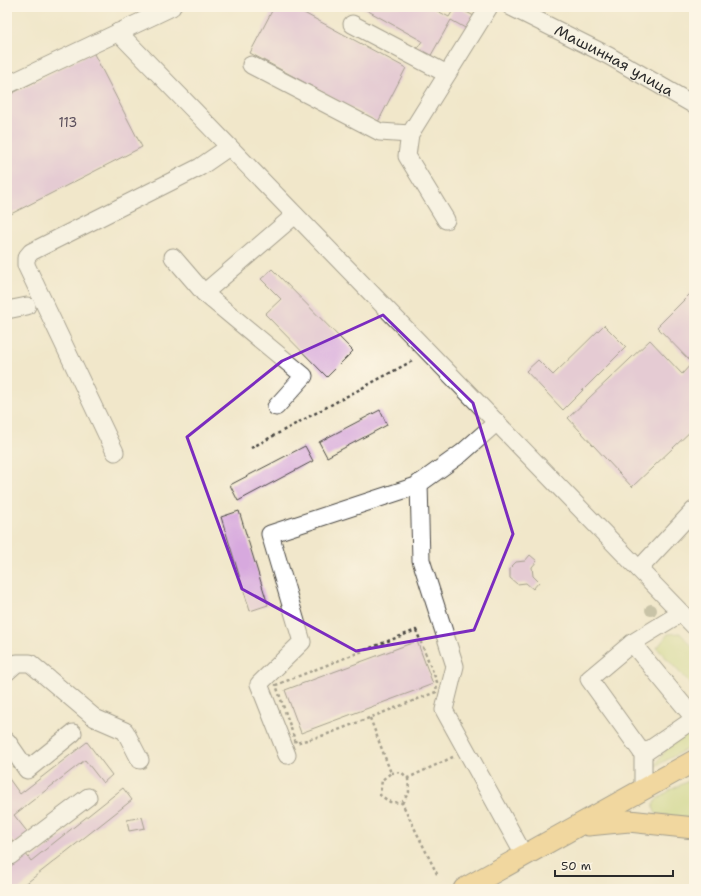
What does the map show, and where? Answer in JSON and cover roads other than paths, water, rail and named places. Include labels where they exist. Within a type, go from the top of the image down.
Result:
[{"type":"main road","points":[[464,889],[643,791],[694,761]]},
{"type":"main road","points":[[579,826],[629,821],[694,828]]},
{"type":"street","points":[[7,85],[172,7]]},
{"type":"street","points":[[446,220],[407,156],[410,134],[489,7]]},
{"type":"street","name":"Машинная улица","points":[[511,7],[609,56],[694,105]]},
{"type":"street","points":[[352,24],[447,74]]},
{"type":"street","points":[[118,32],[694,626]]},
{"type":"street","points":[[251,64],[380,132],[410,134]]},
{"type":"street","points":[[115,452],[26,265],[26,258],[30,252],[200,167],[229,147]]},
{"type":"street","points":[[204,293],[295,215]]},
{"type":"street","points":[[173,257],[204,293],[304,376],[276,407]]},
{"type":"street","points":[[7,310],[27,306]]},
{"type":"street","points":[[287,755],[258,684],[302,642],[270,534],[419,483],[462,453],[496,422]]},
{"type":"street","points":[[419,483],[421,560],[455,666],[444,710],[524,855]]},
{"type":"street","points":[[639,569],[694,510]]},
{"type":"street","points":[[643,791],[643,754],[589,679],[632,643],[681,613]]},
{"type":"street","points":[[632,643],[694,719],[643,754]]},
{"type":"street","points":[[7,672],[17,663],[30,663],[95,718],[125,731],[140,760]]},
{"type":"street","points":[[7,741],[27,770],[73,733]]},
{"type":"street","points":[[7,853],[10,856],[88,797]]}]
